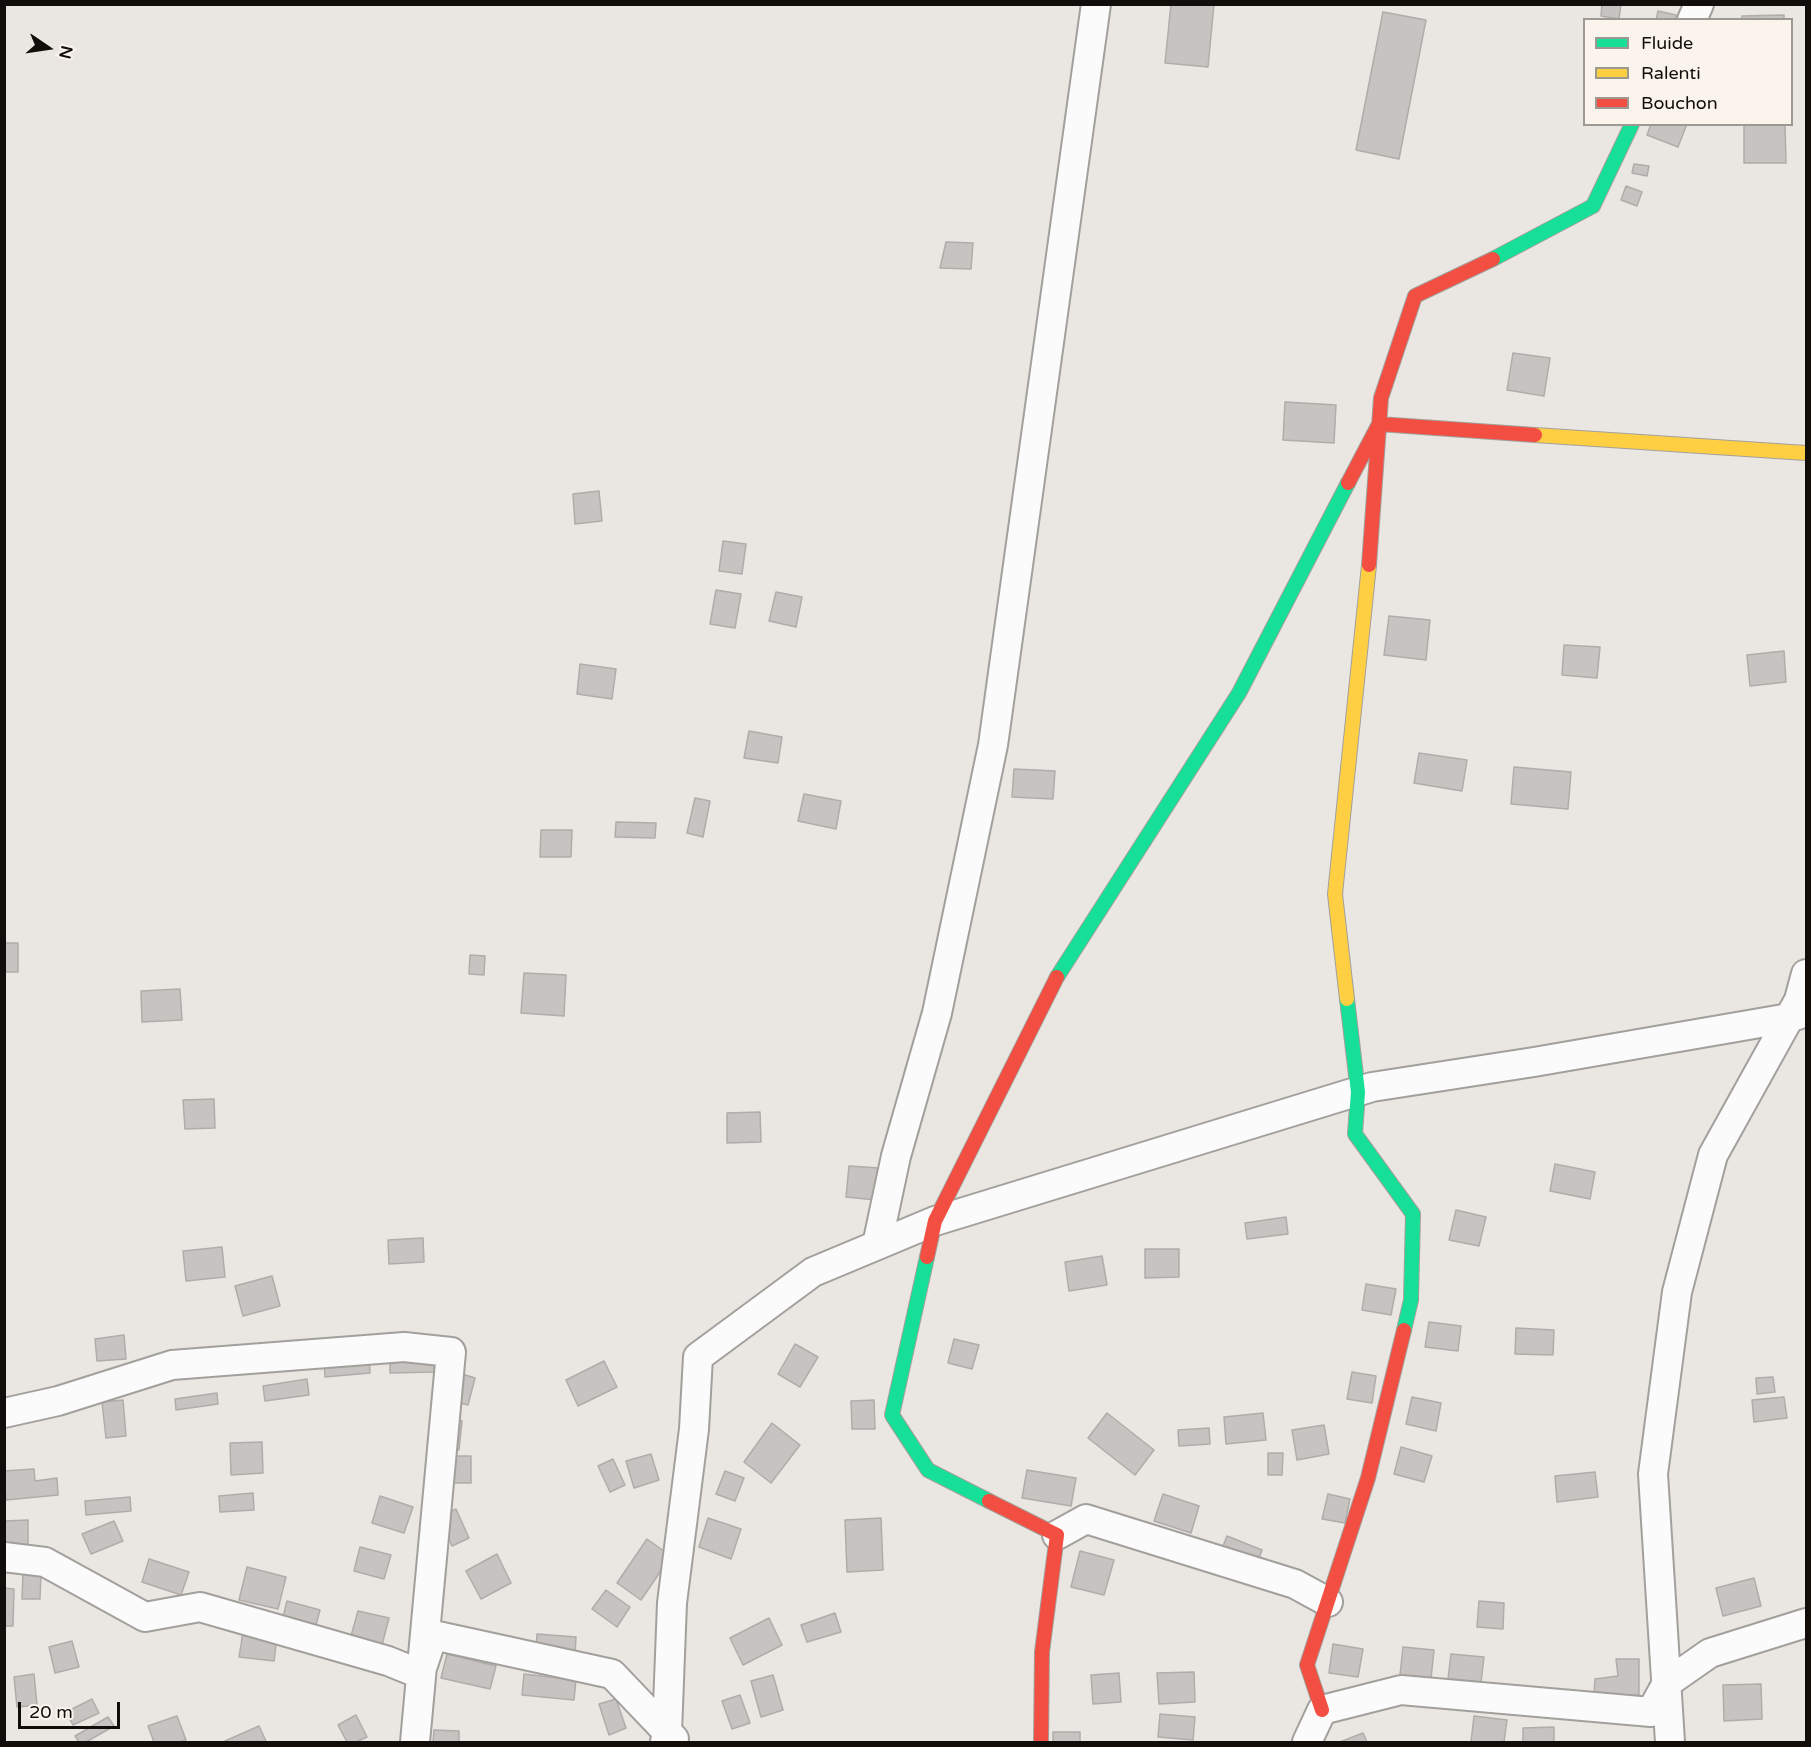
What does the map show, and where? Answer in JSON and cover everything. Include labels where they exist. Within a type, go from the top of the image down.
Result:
[{"type":"street","points":[[877,1245],[896,1156],[937,1013],[993,745],[1096,4]]},
{"type":"street","points":[[1693,18],[1699,4]]},
{"type":"street","points":[[1307,1743],[1322,1710],[1307,1665],[1368,1478],[1411,1300],[1413,1214],[1356,1134],[1358,1092],[1335,894],[1372,536],[1381,398],[1415,296],[1501,255],[1593,206],[1631,126]]},
{"type":"street","points":[[1379,424],[1806,453]]},
{"type":"street","points":[[1057,1535],[928,1470],[892,1415],[935,1221],[1062,966],[1239,693],[1379,424]]},
{"type":"street","points":[[1670,1743],[1653,1474],[1677,1292],[1713,1155],[1798,1015],[1799,999],[1806,974]]},
{"type":"street","points":[[670,1739],[672,1603],[694,1429],[698,1357],[813,1272],[935,1221],[1372,1087],[1534,1062],[1798,1015]]},
{"type":"street","points":[[4,1413],[58,1401],[172,1365],[404,1347],[451,1352],[414,1743]]},
{"type":"street","points":[[1057,1535],[1086,1519],[1295,1584],[1328,1602]]},
{"type":"street","points":[[1041,1743],[1042,1652],[1057,1535]]},
{"type":"street","points":[[4,1557],[45,1562],[146,1617],[200,1606],[388,1661],[420,1674]]},
{"type":"street","points":[[1322,1710],[1401,1690],[1651,1712],[1667,1683],[1710,1653],[1806,1623]]},
{"type":"street","points":[[420,1674],[433,1635],[612,1674],[670,1739]]},
{"type":"building","points":[[1171,4],[1214,4],[1208,67],[1165,63]]},
{"type":"building","points":[[1602,4],[1621,4],[1619,18],[1601,16]]},
{"type":"building","points":[[1658,11],[1676,15],[1675,18],[1656,18]]},
{"type":"building","points":[[1383,12],[1426,20],[1399,159],[1356,150]]},
{"type":"building","points":[[1784,15],[1784,18],[1742,18],[1742,16]]},
{"type":"building","points":[[1650,126],[1686,126],[1678,147],[1647,135]]},
{"type":"building","points":[[1744,126],[1785,126],[1786,163],[1744,163]]},
{"type":"building","points":[[1634,164],[1649,166],[1647,176],[1632,173]]},
{"type":"building","points":[[1626,186],[1642,192],[1637,206],[1621,200]]},
{"type":"building","points":[[946,242],[973,243],[971,269],[940,268]]},
{"type":"building","points":[[1513,353],[1550,358],[1544,396],[1507,390]]},
{"type":"building","points":[[1285,402],[1336,405],[1334,443],[1283,440]]},
{"type":"building","points":[[599,491],[602,521],[575,524],[573,494]]},
{"type":"building","points":[[723,541],[746,544],[742,574],[719,571]]},
{"type":"building","points":[[716,590],[741,594],[735,628],[710,624]]},
{"type":"building","points":[[776,592],[802,597],[796,627],[769,621]]},
{"type":"building","points":[[1389,616],[1430,620],[1426,660],[1384,655]]},
{"type":"building","points":[[1564,645],[1600,647],[1597,678],[1562,675]]},
{"type":"building","points":[[1784,651],[1786,682],[1750,686],[1747,655]]},
{"type":"building","points":[[580,664],[616,669],[612,699],[577,694]]},
{"type":"building","points":[[749,731],[782,737],[778,763],[744,758]]},
{"type":"building","points":[[1419,753],[1467,760],[1462,791],[1414,783]]},
{"type":"building","points":[[1514,767],[1571,772],[1568,809],[1511,804]]},
{"type":"building","points":[[1014,769],[1055,771],[1053,799],[1012,797]]},
{"type":"building","points":[[804,794],[841,801],[836,829],[798,821]]},
{"type":"building","points":[[695,798],[710,801],[703,837],[687,833]]},
{"type":"building","points":[[616,822],[656,823],[655,838],[615,837]]},
{"type":"building","points":[[541,830],[572,830],[571,857],[540,857]]},
{"type":"building","points":[[4,943],[18,943],[18,972],[4,972]]},
{"type":"building","points":[[470,955],[485,956],[484,975],[469,974]]},
{"type":"building","points":[[524,973],[566,975],[564,1016],[521,1013]]},
{"type":"building","points":[[180,989],[182,1020],[142,1022],[141,991]]},
{"type":"building","points":[[214,1099],[215,1128],[185,1129],[183,1100]]},
{"type":"building","points":[[760,1112],[761,1142],[727,1143],[727,1113]]},
{"type":"building","points":[[1555,1164],[1595,1172],[1590,1199],[1550,1191]]},
{"type":"building","points":[[849,1166],[879,1168],[876,1200],[846,1197]]},
{"type":"building","points":[[1456,1210],[1486,1217],[1479,1246],[1449,1240]]},
{"type":"building","points":[[1286,1217],[1288,1234],[1247,1239],[1245,1223]]},
{"type":"building","points":[[423,1238],[424,1262],[389,1264],[388,1240]]},
{"type":"building","points":[[222,1247],[225,1277],[186,1281],[183,1251]]},
{"type":"building","points":[[1145,1249],[1179,1249],[1179,1277],[1145,1278]]},
{"type":"building","points":[[1102,1256],[1107,1285],[1069,1291],[1065,1262]]},
{"type":"building","points":[[272,1276],[280,1306],[243,1316],[235,1286]]},
{"type":"building","points":[[1366,1284],[1396,1289],[1391,1315],[1362,1310]]},
{"type":"building","points":[[1429,1322],[1461,1326],[1458,1351],[1425,1347]]},
{"type":"building","points":[[1516,1328],[1554,1330],[1553,1355],[1515,1354]]},
{"type":"building","points":[[124,1335],[126,1359],[97,1361],[95,1339]]},
{"type":"building","points":[[954,1339],[979,1345],[972,1369],[948,1363]]},
{"type":"building","points":[[795,1344],[818,1357],[800,1387],[778,1374]]},
{"type":"building","points":[[434,1356],[434,1372],[390,1373],[390,1357]]},
{"type":"building","points":[[369,1357],[370,1373],[325,1377],[324,1361]]},
{"type":"building","points":[[604,1361],[617,1387],[578,1406],[566,1380]]},
{"type":"building","points":[[1352,1372],[1376,1376],[1372,1403],[1347,1399]]},
{"type":"building","points":[[459,1373],[475,1378],[468,1405],[452,1401]]},
{"type":"building","points":[[1773,1377],[1775,1392],[1757,1394],[1756,1378]]},
{"type":"building","points":[[307,1379],[309,1395],[265,1401],[263,1386]]},
{"type":"building","points":[[217,1393],[218,1404],[176,1410],[175,1399]]},
{"type":"building","points":[[1412,1397],[1441,1403],[1436,1431],[1406,1424]]},
{"type":"building","points":[[1784,1397],[1787,1418],[1754,1422],[1752,1400]]},
{"type":"building","points":[[123,1400],[126,1436],[106,1438],[102,1402]]},
{"type":"building","points":[[874,1400],[875,1429],[852,1429],[851,1401]]},
{"type":"building","points":[[1107,1413],[1154,1450],[1135,1475],[1088,1438]]},
{"type":"building","points":[[1263,1413],[1266,1440],[1226,1444],[1224,1417]]},
{"type":"building","points":[[447,1420],[462,1421],[459,1450],[444,1448]]},
{"type":"building","points":[[772,1423],[800,1445],[771,1483],[744,1462]]},
{"type":"building","points":[[1324,1425],[1329,1454],[1297,1460],[1292,1430]]},
{"type":"building","points":[[1209,1428],[1210,1444],[1179,1446],[1178,1430]]},
{"type":"building","points":[[262,1442],[263,1473],[231,1475],[230,1443]]},
{"type":"building","points":[[1401,1447],[1432,1456],[1424,1482],[1394,1474]]},
{"type":"building","points":[[1268,1453],[1283,1453],[1282,1475],[1268,1475]]},
{"type":"building","points":[[651,1454],[659,1480],[634,1488],[626,1461]]},
{"type":"building","points":[[444,1456],[471,1456],[471,1483],[444,1483]]},
{"type":"building","points":[[613,1459],[625,1485],[610,1492],[598,1466]]},
{"type":"building","points":[[34,1469],[35,1481],[57,1478],[58,1495],[6,1500],[4,1471]]},
{"type":"building","points":[[1027,1470],[1076,1478],[1071,1506],[1022,1498]]},
{"type":"building","points":[[725,1471],[744,1478],[735,1501],[716,1494]]},
{"type":"building","points":[[1595,1472],[1598,1497],[1557,1502],[1555,1476]]},
{"type":"building","points":[[253,1493],[254,1510],[220,1512],[219,1496]]},
{"type":"building","points":[[1163,1494],[1199,1506],[1191,1533],[1154,1521]]},
{"type":"building","points":[[1328,1494],[1350,1499],[1345,1523],[1322,1519]]},
{"type":"building","points":[[380,1496],[413,1507],[404,1533],[372,1523]]},
{"type":"building","points":[[130,1497],[131,1511],[86,1515],[85,1501]]},
{"type":"building","points":[[456,1509],[469,1538],[452,1546],[439,1517]]},
{"type":"building","points":[[708,1518],[741,1529],[731,1559],[699,1547]]},
{"type":"building","points":[[881,1518],[883,1570],[847,1572],[845,1520]]},
{"type":"building","points":[[28,1520],[28,1545],[4,1545],[4,1521]]},
{"type":"building","points":[[114,1521],[123,1541],[91,1554],[82,1534]]},
{"type":"building","points":[[1227,1536],[1262,1550],[1256,1566],[1221,1551]]},
{"type":"building","points":[[647,1539],[671,1556],[641,1600],[617,1583]]},
{"type":"building","points":[[360,1547],[391,1555],[384,1579],[354,1571]]},
{"type":"building","points":[[1080,1551],[1114,1560],[1104,1595],[1071,1587]]},
{"type":"building","points":[[497,1554],[511,1583],[481,1599],[466,1571]]},
{"type":"building","points":[[149,1559],[189,1572],[181,1595],[142,1582]]},
{"type":"building","points":[[247,1567],[286,1577],[278,1609],[239,1600]]},
{"type":"building","points":[[23,1572],[41,1573],[40,1599],[22,1599]]},
{"type":"building","points":[[1754,1578],[1761,1606],[1723,1616],[1716,1588]]},
{"type":"building","points":[[4,1588],[14,1589],[13,1626],[4,1626]]},
{"type":"building","points":[[606,1590],[630,1607],[617,1627],[592,1609]]},
{"type":"building","points":[[287,1601],[320,1610],[316,1625],[283,1617]]},
{"type":"building","points":[[1479,1601],[1504,1603],[1503,1629],[1477,1627]]},
{"type":"building","points":[[358,1611],[389,1618],[382,1645],[351,1636]]},
{"type":"building","points":[[835,1613],[841,1632],[807,1642],[801,1625]]},
{"type":"building","points":[[769,1618],[782,1645],[743,1665],[730,1638]]},
{"type":"building","points":[[243,1632],[277,1637],[274,1661],[239,1657]]},
{"type":"building","points":[[537,1634],[576,1637],[575,1656],[536,1653]]},
{"type":"building","points":[[72,1641],[79,1667],[55,1673],[49,1647]]},
{"type":"building","points":[[1333,1644],[1363,1649],[1358,1677],[1329,1673]]},
{"type":"building","points":[[1403,1647],[1434,1650],[1431,1679],[1400,1675]]},
{"type":"building","points":[[447,1654],[496,1666],[490,1689],[441,1678]]},
{"type":"building","points":[[1451,1654],[1484,1657],[1481,1682],[1448,1679]]},
{"type":"building","points":[[1616,1659],[1639,1659],[1639,1695],[1594,1696],[1595,1679],[1618,1676]]},
{"type":"building","points":[[1194,1672],[1195,1702],[1159,1704],[1157,1673]]},
{"type":"building","points":[[1119,1673],[1121,1702],[1093,1704],[1091,1675]]},
{"type":"building","points":[[34,1674],[37,1705],[17,1707],[14,1677]]},
{"type":"building","points":[[524,1674],[576,1680],[574,1700],[522,1695]]},
{"type":"building","points":[[773,1675],[783,1710],[761,1717],[751,1681]]},
{"type":"building","points":[[1761,1684],[1762,1719],[1724,1721],[1723,1685]]},
{"type":"building","points":[[740,1695],[750,1723],[732,1729],[722,1701]]},
{"type":"building","points":[[92,1699],[99,1713],[73,1725],[66,1712]]},
{"type":"building","points":[[616,1699],[626,1728],[609,1735],[599,1704]]},
{"type":"building","points":[[1160,1714],[1195,1717],[1193,1740],[1158,1737]]},
{"type":"building","points":[[356,1715],[367,1737],[356,1742],[347,1742],[338,1725]]},
{"type":"building","points":[[177,1716],[186,1740],[154,1742],[148,1726]]},
{"type":"building","points":[[1474,1716],[1507,1720],[1504,1742],[1471,1742]]},
{"type":"building","points":[[108,1717],[114,1726],[86,1742],[79,1742],[75,1736]]},
{"type":"building","points":[[259,1726],[266,1741],[225,1742],[225,1741]]},
{"type":"building","points":[[1554,1727],[1554,1742],[1523,1742],[1523,1728]]},
{"type":"building","points":[[434,1730],[459,1731],[459,1742],[433,1742]]},
{"type":"building","points":[[1053,1732],[1080,1732],[1080,1742],[1053,1742]]},
{"type":"building","points":[[1363,1733],[1367,1742],[1340,1742]]},
{"type":"traffic: fast","points":[[1493,259],[1593,206],[1631,126]]},
{"type":"traffic: fast","points":[[1057,977],[1239,693],[1348,483]]},
{"type":"traffic: fast","points":[[1347,999],[1358,1092],[1355,1134],[1413,1214],[1411,1300],[1404,1330]]},
{"type":"traffic: fast","points":[[927,1257],[892,1415],[928,1470],[989,1501]]},
{"type":"traffic: slow","points":[[1535,435],[1806,453]]},
{"type":"traffic: slow","points":[[1347,999],[1335,894],[1369,565]]},
{"type":"traffic: jam","points":[[1369,565],[1381,398],[1415,296],[1493,259]]},
{"type":"traffic: jam","points":[[1348,483],[1379,424],[1535,435]]},
{"type":"traffic: jam","points":[[927,1257],[935,1221],[1057,977]]},
{"type":"traffic: jam","points":[[1322,1710],[1307,1665],[1368,1478],[1404,1330]]},
{"type":"traffic: jam","points":[[989,1501],[1057,1535],[1042,1652],[1041,1742]]}]
